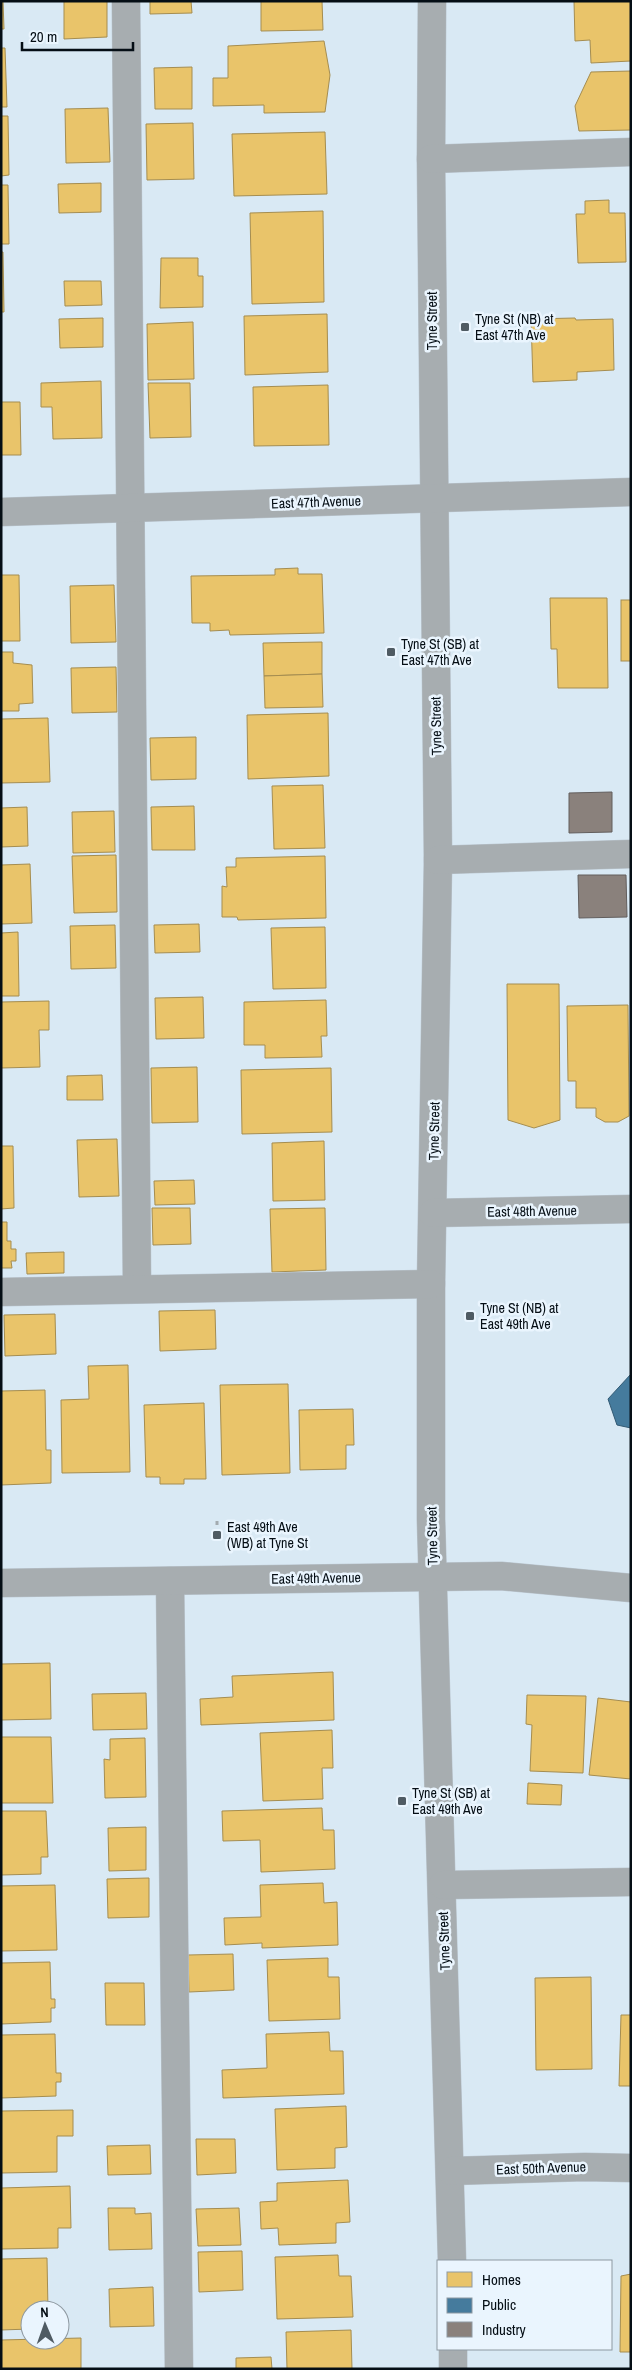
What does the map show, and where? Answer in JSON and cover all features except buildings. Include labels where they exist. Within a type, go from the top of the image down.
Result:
[{"type":"street","points":[[126,1],[137,1288]]},
{"type":"street","name":"Tyne Street","points":[[432,1],[433,498],[438,860],[433,1213],[430,1284],[433,1577],[452,2260]]},
{"type":"street","points":[[431,159],[631,152]]},
{"type":"street","name":"East 47th Avenue","points":[[1,512],[631,492]]},
{"type":"street","points":[[438,860],[631,854]]},
{"type":"street","name":"East 48th Avenue","points":[[433,1213],[631,1208]]},
{"type":"street","points":[[1,1292],[430,1284]]},
{"type":"street","name":"East 49th Avenue","points":[[1,1584],[501,1576],[631,1588]]},
{"type":"street","points":[[170,1581],[179,2369]]},
{"type":"street","points":[[443,1884],[631,1882]]},
{"type":"street","name":"East 50th Avenue","points":[[451,2171],[585,2166],[631,2168]]},
{"type":"street","points":[[453,2350],[453,2369]]},
{"type":"path","points":[[217,1521],[217,1535]]},
{"type":"place","name":"Tyne St (NB) at East 47th Ave","points":[[465,327]]},
{"type":"place","name":"Tyne St (SB) at East 47th Ave","points":[[391,652]]},
{"type":"place","name":"Tyne St (NB) at East 49th Ave","points":[[470,1316]]},
{"type":"place","name":"East 49th Ave (WB) at Tyne St","points":[[217,1535]]},
{"type":"place","name":"Tyne St (SB) at East 49th Ave","points":[[402,1801]]}]
